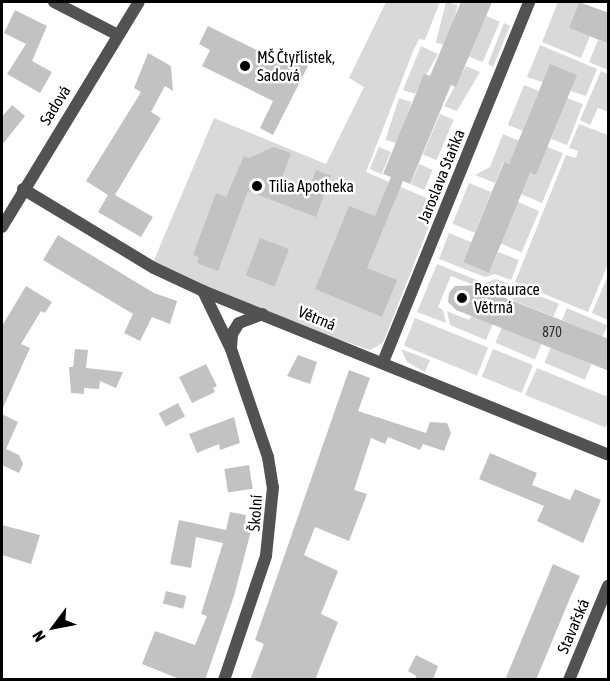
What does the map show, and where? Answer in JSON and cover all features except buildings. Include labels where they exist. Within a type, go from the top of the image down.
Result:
[{"type":"street","points":[[54,2],[118,35]]},
{"type":"street","name":"Sadová","points":[[2,227],[139,2]]},
{"type":"street","name":"Jaroslava Staňka","points":[[383,363],[529,2]]},
{"type":"street","name":"Větrná","points":[[24,189],[154,268],[203,291],[609,455]]},
{"type":"street","name":"Školní","points":[[203,291],[231,349],[270,467],[274,504],[266,556],[224,680]]},
{"type":"street","points":[[231,349],[232,334],[239,323],[262,314]]},
{"type":"street","name":"Stavařská","points":[[568,680],[609,586]]},
{"type":"shaded area","points":[[386,2],[440,2],[425,40],[419,39],[414,49],[366,172],[438,203],[383,343],[370,350],[177,284],[152,265],[214,118],[326,164],[364,87],[349,78]]},
{"type":"shaded area","points":[[446,2],[458,5],[447,46],[436,43]]},
{"type":"shaded area","points":[[558,2],[579,2],[569,28],[590,36],[581,58],[542,42]]},
{"type":"shaded area","points":[[486,16],[500,22],[483,62],[469,57]]},
{"type":"shaded area","points":[[504,23],[510,26],[493,67],[488,64]]},
{"type":"shaded area","points":[[598,40],[608,44],[608,70],[589,62]]},
{"type":"shaded area","points":[[540,45],[597,69],[586,96],[527,77]]},
{"type":"shaded area","points":[[421,46],[438,54],[415,94],[403,90]]},
{"type":"shaded area","points":[[466,66],[480,72],[457,111],[444,106]]},
{"type":"shaded area","points":[[601,71],[608,74],[608,112],[598,108],[590,125],[580,120]]},
{"type":"shaded area","points":[[524,85],[539,91],[523,131],[508,125]]},
{"type":"shaded area","points":[[399,98],[411,102],[398,144],[385,140]]},
{"type":"shaded area","points":[[567,98],[583,104],[567,145],[551,139]]},
{"type":"shaded area","points":[[440,114],[454,120],[437,160],[423,155]]},
{"type":"shaded area","points":[[579,124],[608,135],[608,264],[588,312],[515,282],[566,155],[576,158],[578,151],[569,148]]},
{"type":"shaded area","points":[[503,134],[519,141],[509,164],[503,162],[495,183],[475,175],[490,167]]},
{"type":"shaded area","points":[[379,147],[391,152],[382,174],[370,169]]},
{"type":"shaded area","points":[[547,147],[563,153],[542,203],[521,194],[530,173],[536,175]]},
{"type":"shaded area","points":[[419,164],[433,170],[424,190],[410,184]]},
{"type":"shaded area","points":[[469,183],[491,192],[475,233],[453,224]]},
{"type":"shaded area","points":[[518,202],[539,211],[522,252],[500,243]]},
{"type":"shaded area","points":[[449,233],[471,242],[463,262],[489,273],[498,252],[519,260],[511,280],[495,274],[485,277],[439,259]]},
{"type":"shaded area","points":[[437,264],[484,283],[496,279],[509,284],[504,297],[451,276],[438,307],[443,310],[446,323],[417,312]]},
{"type":"shaded area","points":[[608,275],[608,320],[592,313]]},
{"type":"shaded area","points":[[517,287],[559,304],[553,317],[512,300]]},
{"type":"shaded area","points":[[567,308],[608,325],[602,337],[562,320]]},
{"type":"shaded area","points":[[447,311],[469,320],[472,315],[493,323],[486,340],[450,325]]},
{"type":"shaded area","points":[[415,318],[488,348],[477,375],[404,346]]},
{"type":"shaded area","points":[[502,327],[542,344],[535,359],[495,343]]},
{"type":"shaded area","points":[[551,347],[592,364],[585,380],[544,363]]},
{"type":"shaded area","points":[[401,349],[430,360],[425,372],[407,362]]},
{"type":"shaded area","points":[[493,349],[533,365],[522,393],[482,377]]},
{"type":"shaded area","points":[[537,368],[608,397],[608,425],[604,427],[525,395]]},
{"type":"place","name":"MŠ Čtyřlístek, Sadová","points":[[245,66]]},
{"type":"place","name":"Tilia Apotheka","points":[[257,186]]},
{"type":"place","name":"Restaurace Větrná","points":[[462,298]]}]
